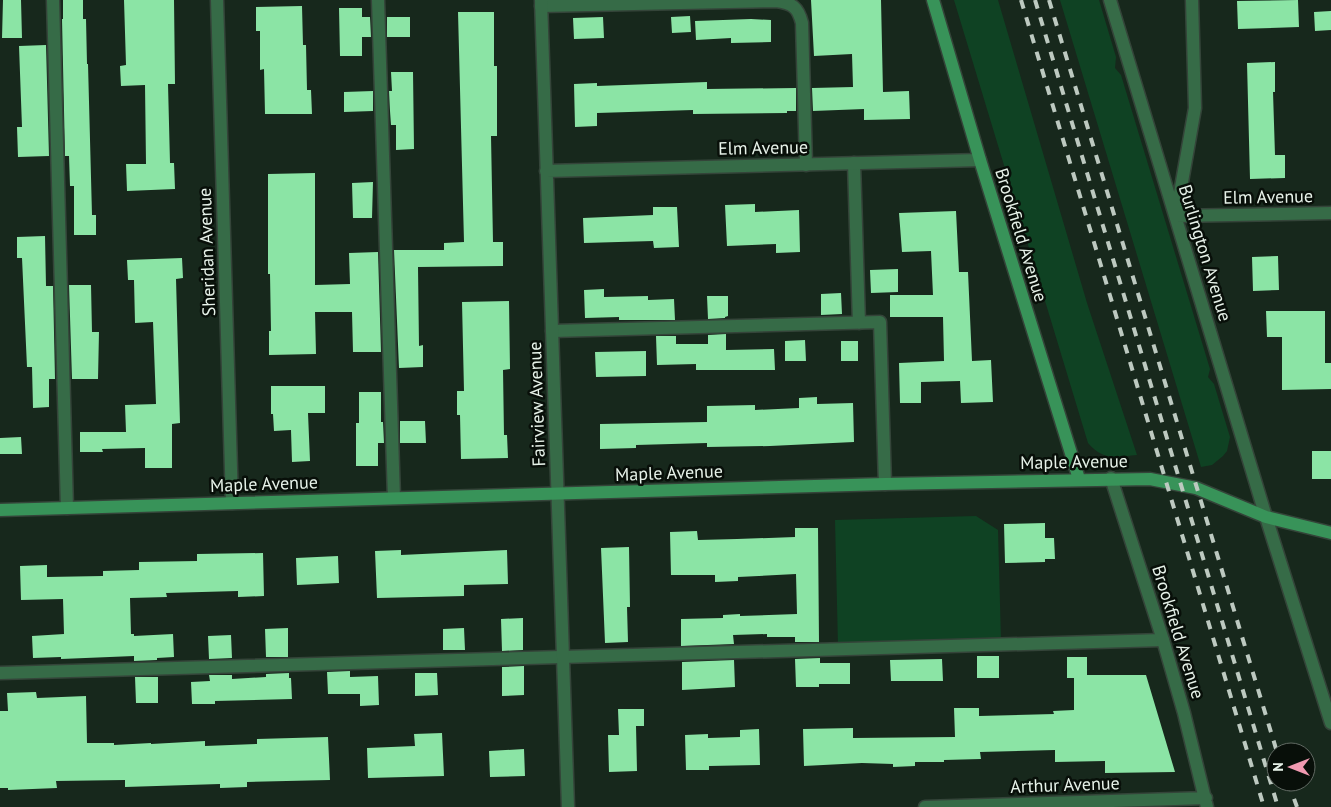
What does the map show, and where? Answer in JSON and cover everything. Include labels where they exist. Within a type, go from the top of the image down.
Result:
[{"type":"street","points":[[53,0],[67,508]]},
{"type":"street","name":"Sheridan Avenue","points":[[217,0],[232,503]]},
{"type":"street","points":[[378,0],[394,498]]},
{"type":"street","name":"Brookfield Avenue","points":[[933,0],[980,160],[1080,479]]},
{"type":"street","name":"Burlington Avenue","points":[[1110,0],[1266,517],[1331,723]]},
{"type":"street","points":[[1176,216],[1195,108],[1192,0]]},
{"type":"street","points":[[541,3],[776,1],[794,6],[799,12],[802,23],[806,164]]},
{"type":"street","name":"Fairview Avenue","points":[[541,3],[568,807]]},
{"type":"street","name":"Elm Avenue","points":[[546,171],[980,160]]},
{"type":"street","points":[[854,164],[859,323]]},
{"type":"street","name":"Elm Avenue","points":[[1176,216],[1331,213]]},
{"type":"street","points":[[552,331],[880,322],[885,484]]},
{"type":"street","name":"Brookfield Avenue","points":[[1111,478],[1163,640],[1184,713],[1206,803]]},
{"type":"street","name":"Maple Avenue","points":[[0,510],[1150,478],[1196,488],[1266,517],[1331,533]]},
{"type":"street","points":[[0,673],[1163,640]]},
{"type":"street","name":"Arthur Avenue","points":[[925,807],[1206,803]]},
{"type":"green space","points":[[954,0],[998,0],[1087,303],[1137,455],[1111,457],[1099,453],[1088,443]]},
{"type":"green space","points":[[1060,0],[1099,0],[1116,57],[1115,68],[1121,75],[1210,369],[1208,377],[1214,384],[1230,437],[1227,451],[1212,465],[1201,467]]},
{"type":"green space","points":[[976,516],[998,530],[1001,641],[838,646],[835,520]]},
{"type":"building","points":[[3,0],[21,0],[22,38],[2,38]]},
{"type":"building","points":[[63,0],[83,0],[83,19],[86,19],[92,215],[96,215],[96,235],[74,235],[74,186],[70,186],[69,156],[65,156]]},
{"type":"building","points":[[124,0],[174,0],[175,84],[168,84],[170,163],[174,163],[175,189],[127,191],[126,164],[146,164],[145,85],[121,86],[120,66],[126,65]]},
{"type":"building","points":[[811,0],[881,0],[883,92],[909,91],[910,119],[864,120],[864,109],[813,111],[812,88],[853,87],[852,54],[814,56]]},
{"type":"building","points":[[1298,0],[1299,27],[1238,29],[1237,1]]},
{"type":"building","points":[[302,6],[303,45],[306,45],[307,90],[311,90],[312,114],[265,114],[264,69],[260,70],[260,31],[256,31],[256,7]]},
{"type":"building","points":[[339,8],[362,8],[362,17],[370,17],[371,37],[362,37],[362,56],[340,56]]},
{"type":"building","points":[[1331,11],[1331,30],[1315,31],[1314,12]]},
{"type":"building","points":[[458,12],[494,12],[494,66],[497,66],[497,136],[491,136],[493,242],[503,242],[503,266],[418,267],[419,346],[423,345],[423,367],[399,368],[394,250],[444,250],[444,243],[464,242]]},
{"type":"building","points":[[690,16],[691,32],[672,33],[671,17]]},
{"type":"building","points":[[387,17],[410,17],[410,37],[387,37]]},
{"type":"building","points":[[603,17],[604,38],[574,39],[573,18]]},
{"type":"building","points":[[771,20],[771,42],[731,43],[731,38],[696,40],[695,21]]},
{"type":"building","points":[[46,45],[49,156],[18,157],[17,127],[22,127],[19,46]]},
{"type":"building","points":[[1275,62],[1275,92],[1273,92],[1275,155],[1285,155],[1285,178],[1250,179],[1247,63]]},
{"type":"building","points":[[391,72],[413,72],[414,149],[396,150],[396,125],[391,125],[390,111],[389,91],[392,91]]},
{"type":"building","points":[[707,82],[707,89],[796,88],[796,111],[787,111],[787,113],[693,114],[693,110],[597,113],[597,126],[575,127],[574,84],[597,83],[597,86]]},
{"type":"building","points":[[373,91],[373,111],[344,112],[344,92]]},
{"type":"building","points":[[315,173],[315,285],[350,284],[349,253],[378,252],[381,352],[353,352],[352,312],[315,312],[316,354],[269,355],[269,331],[271,331],[270,274],[268,274],[268,174]]},
{"type":"building","points":[[373,182],[372,218],[353,218],[352,183]]},
{"type":"building","points":[[755,204],[755,212],[799,210],[800,252],[776,253],[776,244],[727,246],[725,205]]},
{"type":"building","points":[[653,207],[677,207],[679,247],[654,248],[653,241],[584,243],[583,218],[653,215]]},
{"type":"building","points":[[956,211],[959,272],[968,272],[972,361],[991,360],[993,402],[961,403],[960,381],[921,382],[921,403],[900,403],[899,363],[944,361],[943,317],[890,317],[890,295],[933,295],[931,251],[902,252],[899,213]]},
{"type":"building","points":[[45,236],[46,286],[53,286],[55,379],[49,379],[49,407],[33,408],[32,367],[27,367],[22,258],[17,258],[17,237]]},
{"type":"building","points":[[1278,256],[1279,290],[1253,291],[1252,257]]},
{"type":"building","points":[[182,258],[183,278],[176,279],[180,423],[172,424],[172,468],[145,468],[145,448],[102,449],[103,452],[80,452],[80,432],[126,432],[125,405],[156,404],[153,322],[135,323],[134,280],[128,280],[127,260]]},
{"type":"building","points":[[898,269],[898,292],[871,293],[870,270]]},
{"type":"building","points":[[69,285],[91,285],[92,332],[99,332],[98,379],[72,379]]},
{"type":"building","points":[[604,289],[604,297],[648,296],[648,300],[674,299],[675,320],[619,320],[619,317],[585,318],[584,290]]},
{"type":"building","points":[[841,293],[842,314],[821,315],[821,294]]},
{"type":"building","points":[[707,296],[728,296],[728,316],[725,318],[708,319]]},
{"type":"building","points":[[509,301],[510,369],[503,370],[504,435],[507,435],[508,458],[461,459],[460,415],[457,415],[457,391],[464,391],[462,302]]},
{"type":"building","points":[[1266,311],[1325,311],[1325,363],[1331,363],[1331,389],[1282,390],[1282,337],[1267,337]]},
{"type":"building","points":[[726,334],[726,350],[774,349],[775,370],[696,370],[696,364],[657,365],[656,336],[676,336],[676,344],[708,344],[708,335]]},
{"type":"building","points":[[805,340],[806,361],[785,361],[785,341]]},
{"type":"building","points":[[841,341],[858,341],[858,361],[841,361]]},
{"type":"building","points":[[646,351],[646,376],[596,377],[595,352]]},
{"type":"building","points":[[271,386],[325,386],[325,413],[308,413],[310,461],[292,462],[291,430],[274,431],[273,414],[271,414]]},
{"type":"building","points":[[359,392],[381,392],[381,422],[383,422],[384,443],[378,443],[378,466],[356,466],[356,423],[359,423]]},
{"type":"building","points":[[817,397],[817,404],[853,403],[854,442],[707,447],[707,443],[636,445],[636,448],[600,449],[600,424],[707,422],[707,406],[755,405],[755,410],[799,408],[799,398]]},
{"type":"building","points":[[400,421],[425,421],[426,443],[400,443]]},
{"type":"building","points":[[21,437],[22,454],[0,454],[0,438]]},
{"type":"building","points":[[1312,451],[1331,451],[1331,479],[1312,479]]},
{"type":"building","points":[[1045,523],[1045,538],[1054,538],[1055,559],[1045,559],[1045,562],[1005,563],[1004,524]]},
{"type":"building","points":[[795,528],[818,528],[819,642],[795,642],[795,637],[767,637],[767,634],[733,635],[734,644],[681,646],[681,619],[723,618],[723,615],[740,614],[740,616],[797,614],[796,574],[738,577],[738,581],[715,582],[715,575],[671,575],[670,532],[697,531],[698,540],[737,539],[795,537]]},
{"type":"building","points":[[629,547],[630,607],[627,607],[628,642],[605,643],[601,548]]},
{"type":"building","points":[[401,550],[401,555],[507,550],[508,584],[464,585],[464,596],[377,598],[375,551]]},
{"type":"building","points":[[263,553],[264,596],[238,597],[238,591],[166,593],[167,597],[130,598],[131,634],[134,634],[134,636],[173,634],[174,657],[134,661],[134,656],[61,659],[61,657],[33,658],[32,636],[64,634],[63,599],[21,600],[20,566],[47,565],[47,577],[103,576],[103,571],[139,570],[139,562],[197,561],[197,554]]},
{"type":"building","points":[[338,556],[339,583],[297,585],[296,558]]},
{"type":"building","points":[[523,618],[523,650],[502,651],[501,619]]},
{"type":"building","points":[[288,628],[288,657],[266,657],[265,629]]},
{"type":"building","points":[[464,628],[465,650],[443,650],[443,629]]},
{"type":"building","points":[[231,635],[232,658],[209,659],[208,636]]},
{"type":"building","points":[[977,656],[999,656],[999,678],[977,678]]},
{"type":"building","points":[[1067,657],[1087,657],[1087,675],[1146,675],[1175,772],[1105,773],[1105,761],[1055,762],[1055,750],[980,752],[981,759],[915,762],[915,766],[893,767],[893,764],[862,763],[804,766],[803,729],[853,728],[853,738],[955,737],[954,708],[979,708],[979,716],[1054,714],[1053,711],[1074,710],[1074,678],[1067,678]]},
{"type":"building","points":[[820,658],[820,663],[850,663],[850,684],[819,684],[819,687],[796,687],[795,659]]},
{"type":"building","points":[[942,659],[943,681],[891,681],[890,660]]},
{"type":"building","points":[[734,660],[735,687],[682,690],[682,662]]},
{"type":"building","points":[[524,666],[524,695],[502,696],[502,667]]},
{"type":"building","points":[[350,671],[350,677],[378,676],[379,705],[360,706],[360,694],[328,694],[327,672]]},
{"type":"building","points":[[289,673],[292,699],[215,701],[215,704],[192,704],[191,682],[210,681],[209,675],[232,675],[232,679],[266,677],[266,674]]},
{"type":"building","points":[[415,673],[437,673],[438,695],[415,696]]},
{"type":"building","points":[[135,677],[158,677],[158,703],[136,703]]},
{"type":"building","points":[[36,692],[37,698],[86,696],[87,743],[114,743],[114,745],[205,741],[205,746],[257,744],[257,739],[328,737],[330,780],[247,782],[247,787],[220,788],[220,784],[125,787],[125,780],[56,781],[57,788],[8,790],[8,788],[0,788],[0,711],[8,711],[7,693]]},
{"type":"building","points":[[618,709],[644,709],[644,726],[636,726],[637,771],[609,772],[608,735],[619,735]]},
{"type":"building","points":[[759,729],[760,765],[709,766],[709,770],[686,770],[685,735],[708,734],[708,738],[740,737],[740,730]]},
{"type":"building","points":[[442,733],[444,776],[368,778],[367,748],[415,746],[414,734]]},
{"type":"building","points":[[524,749],[525,776],[490,777],[489,751]]},
{"type":"railway","points":[[1021,0],[1264,807]]},
{"type":"railway","points":[[1035,0],[1278,807]]},
{"type":"railway","points":[[1049,0],[1274,742]]},
{"type":"railway","points":[[1292,792],[1297,807]]}]
